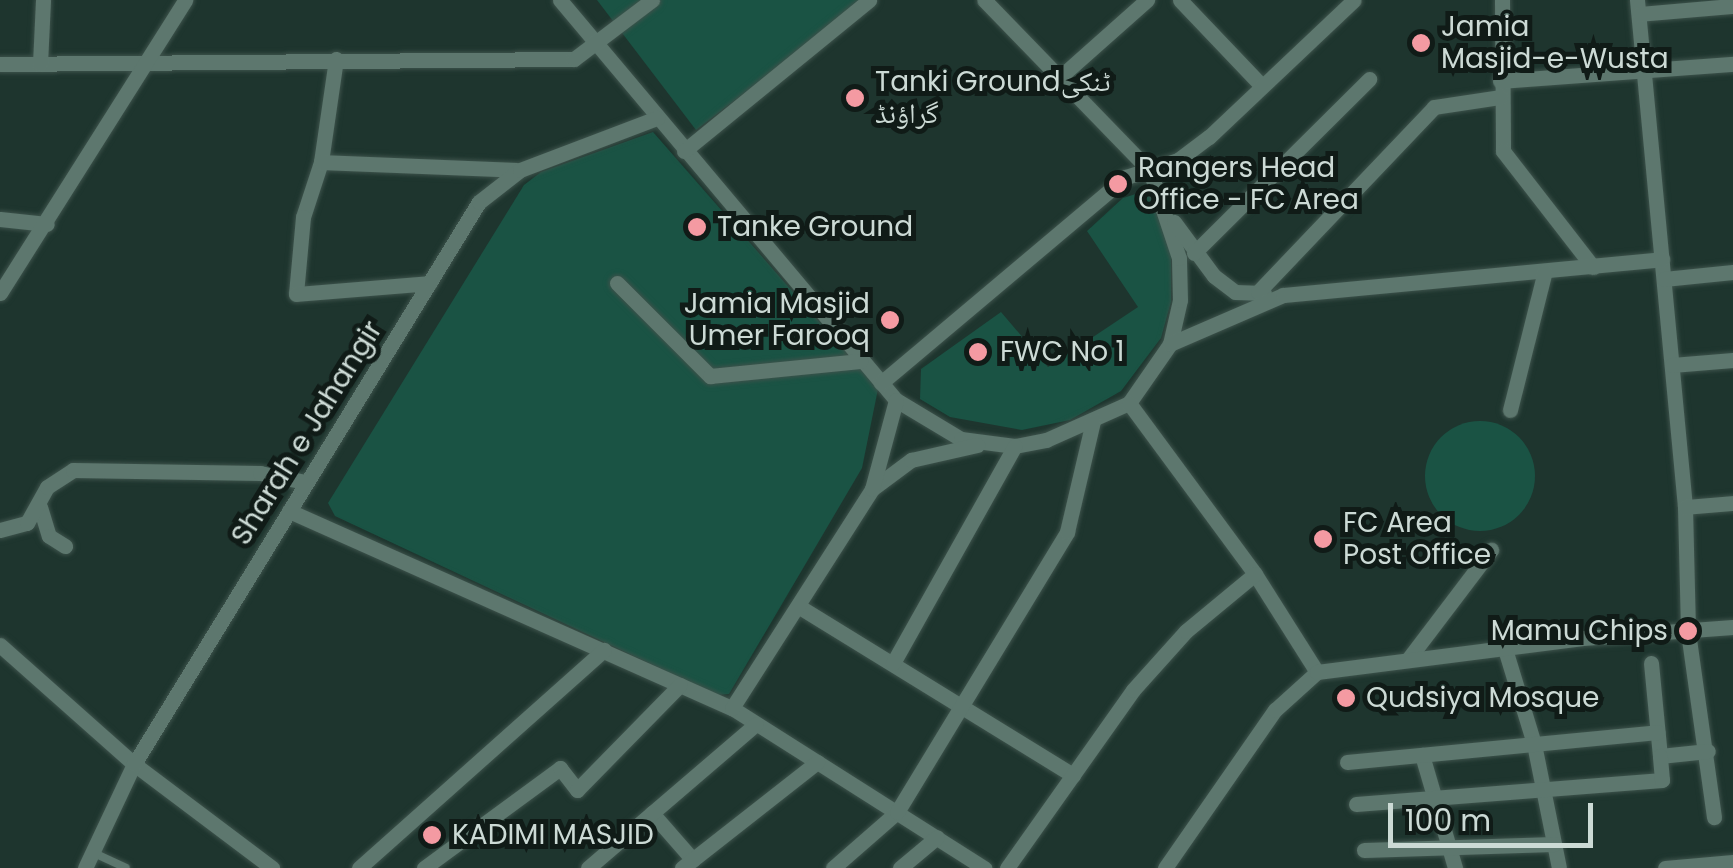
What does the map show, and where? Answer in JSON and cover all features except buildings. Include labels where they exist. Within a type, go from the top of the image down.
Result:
[{"type":"street","points":[[40,64],[43,0]]},
{"type":"street","points":[[0,294],[185,0]]},
{"type":"street","points":[[560,0],[860,362],[896,400],[933,426],[986,443],[1015,446],[1093,421],[1128,403],[1170,344],[1180,300],[1167,211]]},
{"type":"street","points":[[0,64],[574,59],[652,0]]},
{"type":"street","points":[[684,151],[869,0]]},
{"type":"street","points":[[984,0],[1150,172],[1167,211],[1194,253],[1235,292],[1282,296],[1662,259]]},
{"type":"street","points":[[1059,78],[1147,0]]},
{"type":"street","points":[[1180,0],[1260,84]]},
{"type":"street","points":[[881,383],[1126,176],[1150,172],[1209,138],[1260,84],[1354,0]]},
{"type":"street","points":[[1502,0],[1503,151],[1593,267]]},
{"type":"street","points":[[1714,817],[1708,751],[1688,632],[1685,507],[1638,7],[1733,6]]},
{"type":"street","points":[[336,59],[321,162],[303,217],[296,294],[430,283]]},
{"type":"street","points":[[1258,292],[1434,107],[1500,89],[1733,64]]},
{"type":"street","points":[[1194,253],[1369,79]]},
{"type":"street","name":"Sharah e Jahangir","points":[[89,860],[134,764],[478,202],[520,170],[657,118]]},
{"type":"street","points":[[321,162],[520,170]]},
{"type":"street","points":[[0,219],[46,224]]},
{"type":"street","points":[[1510,410],[1545,271]]},
{"type":"street","points":[[1664,279],[1733,272]]},
{"type":"street","points":[[617,283],[710,376],[860,362]]},
{"type":"street","points":[[1170,344],[1282,296]]},
{"type":"street","points":[[1672,365],[1733,360]]},
{"type":"street","points":[[732,708],[872,489],[896,400]]},
{"type":"street","points":[[1128,403],[1255,574],[1317,672]]},
{"type":"street","points":[[833,868],[897,812],[1067,532],[1093,421]]},
{"type":"street","points":[[872,489],[911,460],[986,443]]},
{"type":"street","points":[[893,663],[1015,446]]},
{"type":"street","points":[[0,530],[27,522],[40,506],[47,487],[73,470],[260,474],[306,482]]},
{"type":"street","points":[[1685,507],[1733,503]]},
{"type":"street","points":[[40,506],[49,536],[65,546]]},
{"type":"street","points":[[289,511],[732,708],[937,838],[972,865]]},
{"type":"street","points":[[1409,658],[1491,550]]},
{"type":"street","points":[[1006,868],[1072,775],[1186,631],[1255,574]]},
{"type":"street","points":[[798,606],[963,704],[1072,775]]},
{"type":"street","points":[[1165,868],[1275,710],[1317,672],[1409,658],[1733,627]]},
{"type":"street","points":[[0,644],[134,764],[272,868]]},
{"type":"street","points":[[359,868],[604,650]]},
{"type":"street","points":[[1505,650],[1534,744],[1559,868]]},
{"type":"street","points":[[1356,804],[1662,780],[1651,663]]},
{"type":"street","points":[[424,868],[560,768],[577,790],[680,685]]},
{"type":"street","points":[[588,868],[756,724]]},
{"type":"street","points":[[1347,762],[1658,732]]},
{"type":"street","points":[[1660,756],[1708,751]]},
{"type":"street","points":[[1422,754],[1455,868]]},
{"type":"street","points":[[652,813],[687,864],[817,762]]},
{"type":"street","points":[[900,868],[937,838]]},
{"type":"street","points":[[1364,850],[1554,844]]},
{"type":"street","points":[[1665,868],[1733,862]]},
{"type":"lane","points":[[89,860],[126,868]]},
{"type":"green space","points":[[597,0],[866,0],[696,130]]},
{"type":"green space","points":[[653,132],[878,389],[862,468],[729,694],[717,695],[335,516],[328,503],[524,185],[541,172]]},
{"type":"green space","points":[[1139,193],[1154,198],[1171,245],[1171,302],[1161,338],[1121,391],[1070,420],[1022,430],[950,417],[920,399],[921,369],[1001,312],[1048,367],[1138,307],[1087,231],[1123,198]]},
{"type":"green space","points":[[1480,421],[1501,425],[1519,437],[1531,455],[1535,476],[1531,497],[1519,515],[1501,527],[1480,531],[1459,527],[1441,515],[1429,497],[1425,476],[1429,455],[1441,437],[1459,425]]},
{"type":"place","name":"Jamia Masjid-e-Wusta","points":[[1421,43]]},
{"type":"place","name":"Tanki Groundٹنکی گراؤنڈ","points":[[855,98]]},
{"type":"place","name":"Rangers Head Office - FC Area","points":[[1118,184]]},
{"type":"place","name":"Tanke Ground","points":[[697,227]]},
{"type":"place","name":"Jamia Masjid Umer Farooq","points":[[890,320]]},
{"type":"place","name":"FWC No 1","points":[[978,352]]},
{"type":"place","name":"FC Area Post Office","points":[[1323,539]]},
{"type":"place","name":"Mamu Chips","points":[[1688,631]]},
{"type":"place","name":"Qudsiya Mosque","points":[[1346,698]]},
{"type":"place","name":"KADIMI MASJID","points":[[432,835]]}]
